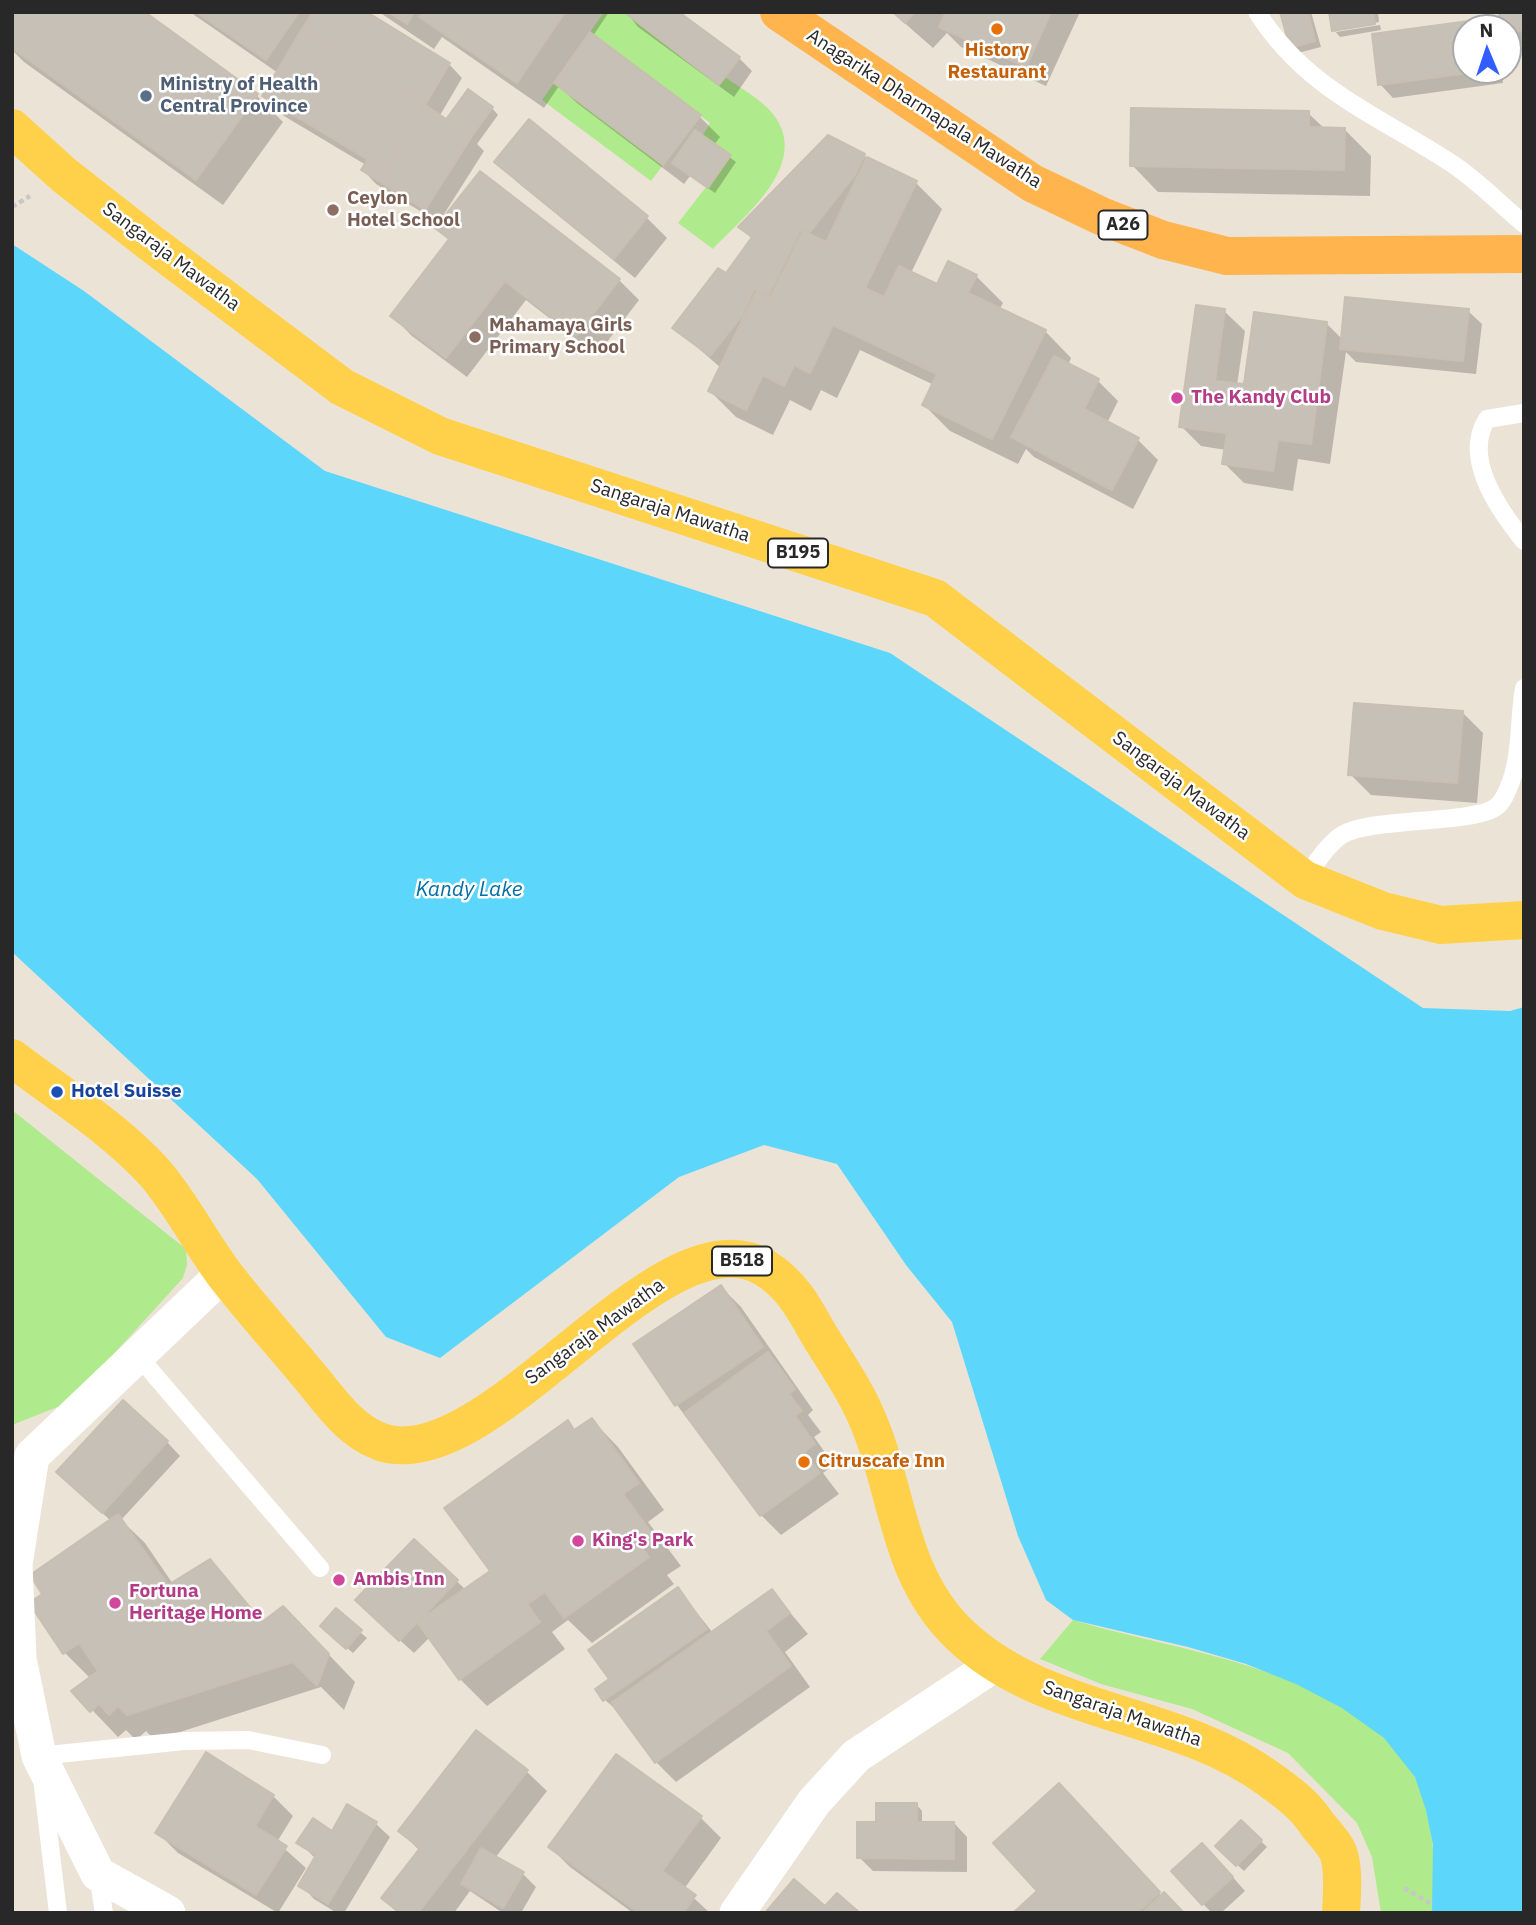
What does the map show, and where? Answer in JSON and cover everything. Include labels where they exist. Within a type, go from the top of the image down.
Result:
[{"type":"highway","name":"Anagarika Dharmapala Mawatha","points":[[779,12],[1032,183],[1101,216],[1163,240],[1227,256],[1524,254]]},
{"type":"main road","points":[[12,128],[64,175]]},
{"type":"main road","name":"Sangaraja Mawatha","points":[[64,175],[342,387],[440,436],[935,598],[1305,880],[1384,911],[1441,925],[1524,920]]},
{"type":"main road","name":"Sangaraja Mawatha","points":[[12,1058],[113,1136],[153,1171],[183,1209],[224,1273],[348,1422],[383,1443],[425,1443],[467,1427],[648,1290],[685,1268],[728,1259],[759,1264],[791,1286],[865,1413],[880,1454],[910,1562],[923,1589],[958,1633],[998,1663],[1056,1695],[1191,1735],[1254,1768],[1304,1805],[1339,1855],[1341,1913]]},
{"type":"street","points":[[168,1913],[98,1874],[39,1756],[19,1659],[15,1564],[32,1456],[139,1357],[224,1273]]},
{"type":"street","points":[[737,1913],[814,1802],[856,1756],[998,1663]]},
{"type":"lane","points":[[1257,12],[1301,68],[1352,106],[1455,166],[1524,224]]},
{"type":"lane","name":"Sangaraja Mawatha","points":[[12,148],[64,175]]},
{"type":"lane","points":[[1524,414],[1487,419],[1478,433],[1483,474],[1504,515],[1524,541]]},
{"type":"lane","points":[[1305,880],[1316,862],[1345,832],[1389,822],[1476,815],[1496,807],[1508,791],[1520,750],[1520,716],[1524,688]]},
{"type":"lane","points":[[139,1357],[320,1569]]},
{"type":"lane","points":[[58,1913],[39,1756],[184,1741],[248,1740],[321,1755]]},
{"type":"lane","points":[[98,1874],[104,1913]]},
{"type":"path","points":[[1404,1888],[1433,1905]]},
{"type":"green space","points":[[604,12],[624,12],[719,85],[725,77],[768,109],[783,133],[784,152],[779,170],[769,188],[713,249],[678,223],[731,155],[703,135],[710,123],[590,32]]},
{"type":"green space","points":[[554,83],[663,165],[651,181],[542,100]]},
{"type":"green space","points":[[12,1110],[186,1249],[187,1265],[183,1278],[70,1402],[12,1425]]},
{"type":"green space","points":[[1073,1620],[1212,1655],[1307,1688],[1350,1711],[1386,1740],[1415,1777],[1424,1801],[1434,1860],[1432,1913],[1381,1913],[1372,1857],[1357,1823],[1288,1753],[1192,1709],[1101,1684],[1040,1659]]},
{"type":"water","name":"Kandy Lake","points":[[12,244],[84,291],[325,471],[890,653],[1423,1008],[1510,1011],[1524,1007],[1524,1913],[1432,1913],[1433,1845],[1426,1810],[1415,1777],[1384,1738],[1342,1708],[1296,1684],[1246,1664],[1188,1647],[1073,1620],[1046,1600],[1018,1536],[952,1322],[906,1265],[837,1164],[764,1145],[679,1177],[440,1358],[386,1337],[257,1179],[12,952]]},
{"type":"building","points":[[12,12],[145,12],[258,94],[196,180],[12,48]]},
{"type":"building","points":[[196,12],[299,12],[266,60]]},
{"type":"building","points":[[313,12],[367,12],[450,63],[425,105],[302,29]]},
{"type":"building","points":[[389,12],[414,12],[407,24]]},
{"type":"building","points":[[423,12],[565,12],[517,83],[419,17]]},
{"type":"building","points":[[624,12],[679,12],[740,57],[719,85]]},
{"type":"building","points":[[893,12],[915,12],[905,23]]},
{"type":"building","points":[[946,12],[1051,12],[1026,67],[939,27]]},
{"type":"building","points":[[1280,12],[1308,12],[1315,41],[1290,48]]},
{"type":"building","points":[[1329,12],[1373,12],[1375,24],[1332,31]]},
{"type":"building","points":[[1524,12],[1524,30],[1522,14],[1499,14]]},
{"type":"building","points":[[1452,23],[1452,75],[1378,85],[1372,34]]},
{"type":"building","points":[[302,29],[425,105],[385,170],[262,96]]},
{"type":"building","points":[[590,32],[701,115],[663,165],[554,83]]},
{"type":"building","points":[[468,89],[493,107],[472,136],[447,118]]},
{"type":"building","points":[[425,105],[472,136],[425,210],[361,170],[368,159],[385,170]]},
{"type":"building","points":[[1131,108],[1309,111],[1309,127],[1345,128],[1344,170],[1130,166]]},
{"type":"building","points":[[529,119],[648,216],[614,259],[494,162]]},
{"type":"building","points":[[695,130],[731,155],[708,188],[672,163]]},
{"type":"building","points":[[828,135],[865,154],[855,175],[810,232],[801,229],[768,296],[754,289],[742,316],[710,356],[672,328],[718,268],[726,273],[752,237],[738,227]]},
{"type":"building","points":[[867,157],[917,181],[865,288],[884,297],[899,266],[937,284],[948,261],[977,275],[968,293],[1046,330],[992,439],[922,405],[937,374],[833,325],[810,373],[794,365],[784,386],[763,375],[746,410],[708,391],[756,292],[770,298],[803,231],[826,242]]},
{"type":"building","points":[[480,171],[620,279],[576,336],[505,281],[446,358],[390,316],[449,239],[435,228]]},
{"type":"building","points":[[1345,297],[1469,309],[1463,361],[1340,349]]},
{"type":"building","points":[[1196,305],[1225,309],[1215,381],[1244,384],[1254,312],[1327,322],[1311,444],[1278,440],[1273,471],[1222,464],[1227,433],[1179,427]]},
{"type":"building","points":[[1054,356],[1099,379],[1084,409],[1139,438],[1112,490],[1011,437]]},
{"type":"building","points":[[1354,703],[1463,711],[1457,783],[1348,775]]},
{"type":"building","points":[[721,1285],[763,1347],[675,1406],[633,1344]]},
{"type":"building","points":[[768,1352],[795,1389],[789,1394],[802,1411],[795,1416],[815,1444],[804,1452],[820,1473],[760,1516],[684,1413]]},
{"type":"building","points":[[123,1400],[168,1441],[102,1513],[56,1472]]},
{"type":"building","points":[[592,1418],[639,1483],[623,1494],[656,1539],[642,1548],[649,1557],[564,1618],[545,1592],[527,1604],[540,1622],[459,1680],[417,1622],[490,1571],[444,1508],[568,1420],[574,1430]]},
{"type":"building","points":[[118,1514],[168,1585],[210,1559],[262,1622],[283,1606],[329,1654],[317,1686],[293,1662],[127,1715],[118,1706],[109,1715],[99,1704],[90,1712],[71,1691],[98,1671],[79,1643],[63,1654],[29,1603],[42,1594],[30,1575]]},
{"type":"building","points":[[414,1539],[458,1580],[399,1641],[355,1600]]},
{"type":"building","points":[[678,1587],[707,1629],[603,1701],[595,1689],[609,1679],[588,1650]]},
{"type":"building","points":[[772,1589],[790,1613],[766,1631],[791,1666],[655,1763],[611,1703]]},
{"type":"building","points":[[336,1608],[362,1630],[346,1649],[320,1626]]},
{"type":"building","points":[[476,1730],[528,1770],[418,1913],[400,1913],[381,1898],[420,1848],[398,1831]]},
{"type":"building","points":[[206,1752],[274,1795],[255,1826],[287,1846],[256,1895],[155,1833]]},
{"type":"building","points":[[616,1754],[702,1816],[662,1871],[696,1895],[683,1913],[639,1913],[548,1847]]},
{"type":"building","points":[[1059,1783],[1160,1892],[1137,1913],[1013,1913],[1037,1891],[993,1843]]},
{"type":"building","points":[[876,1803],[917,1803],[917,1822],[876,1822]]},
{"type":"building","points":[[347,1804],[377,1822],[328,1904],[298,1886],[316,1855],[296,1843],[313,1818],[332,1831]]},
{"type":"building","points":[[1241,1820],[1262,1840],[1236,1866],[1215,1846]]},
{"type":"building","points":[[857,1822],[954,1822],[954,1859],[857,1858]]},
{"type":"building","points":[[1202,1843],[1233,1877],[1202,1905],[1171,1871]]},
{"type":"building","points":[[481,1848],[524,1872],[503,1908],[461,1884]]},
{"type":"building","points":[[794,1879],[825,1906],[837,1893],[860,1913],[765,1913]]},
{"type":"building","points":[[1164,1892],[1184,1913],[1142,1913]]},
{"type":"place","name":"History Restaurant","points":[[997,29]]},
{"type":"place","name":"Ministry of Health Central Province","points":[[146,96]]},
{"type":"place","name":"Ceylon Hotel School","points":[[333,210]]},
{"type":"place","name":"Mahamaya Girls Primary School","points":[[475,337]]},
{"type":"place","name":"The Kandy Club","points":[[1177,398]]},
{"type":"place","name":"Hotel Suisse","points":[[57,1092]]},
{"type":"place","name":"Citruscafe Inn","points":[[804,1462]]},
{"type":"place","name":"King's Park","points":[[578,1541]]},
{"type":"place","name":"Ambis Inn","points":[[339,1580]]},
{"type":"place","name":"Fortuna Heritage Home","points":[[115,1603]]}]
